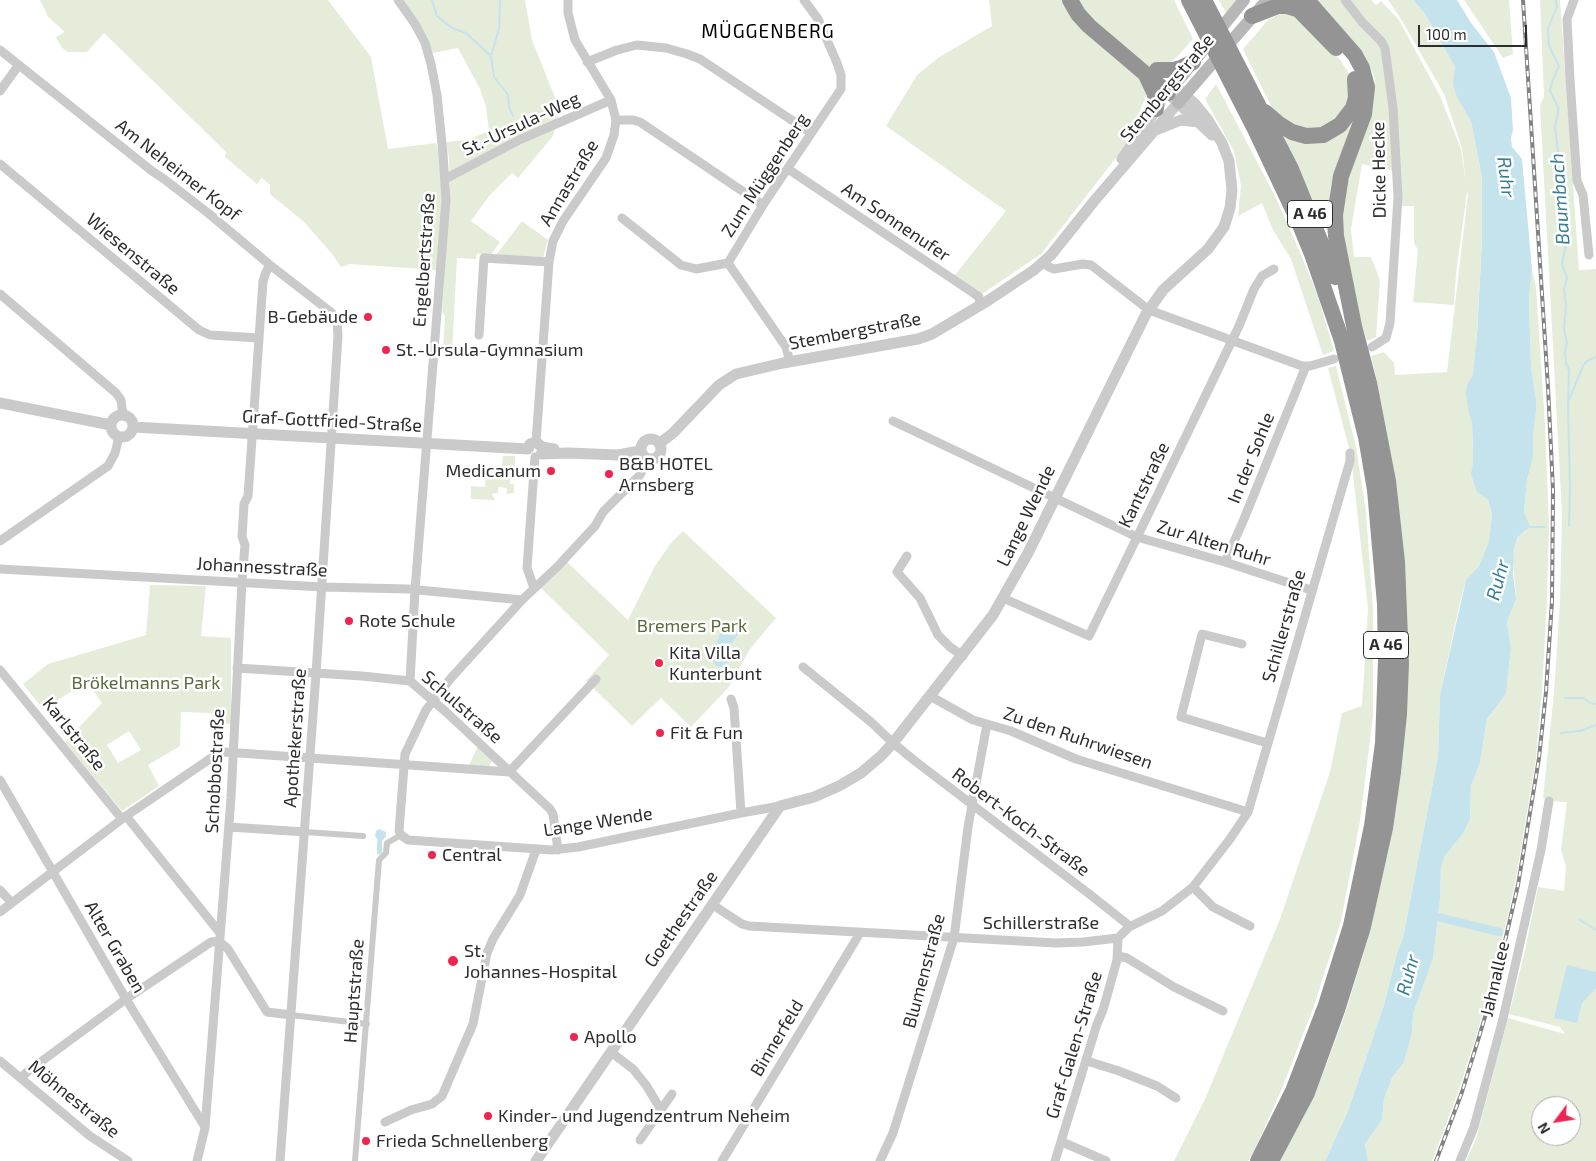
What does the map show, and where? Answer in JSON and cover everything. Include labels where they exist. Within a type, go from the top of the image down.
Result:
[{"type":"highway","points":[[1070,0],[1078,14],[1089,26],[1151,71],[1172,70],[1193,62]]},
{"type":"highway","points":[[1077,0],[1085,14],[1176,94]]},
{"type":"highway","name":"A 46","points":[[1189,0],[1255,129],[1298,220],[1312,254],[1342,341],[1355,388],[1375,490],[1386,604],[1386,660],[1380,772],[1372,826],[1351,926],[1326,1005],[1293,1091],[1258,1161]]},
{"type":"highway","name":"A 46","points":[[1204,0],[1283,153],[1312,216],[1354,326],[1369,383],[1388,480],[1397,562],[1401,663],[1393,772],[1385,828],[1363,927],[1337,1010],[1307,1093],[1271,1161]]},
{"type":"highway","points":[[1258,105],[1285,128],[1306,136],[1322,135],[1334,130],[1345,120],[1353,108],[1356,98],[1356,84],[1351,69],[1298,3]]},
{"type":"highway","points":[[1252,16],[1278,6],[1298,3]]},
{"type":"highway","points":[[1298,3],[1354,55],[1362,68],[1367,87],[1364,114],[1341,176],[1335,215],[1340,260],[1354,326]]},
{"type":"highway","points":[[1151,71],[1156,109]]},
{"type":"main road","name":"Stembergstraße","points":[[1176,94],[1193,62],[1244,0]]},
{"type":"main road","name":"Stembergstraße","points":[[1176,94],[1267,0]]},
{"type":"street","name":"Engelbertstraße","points":[[398,0],[415,24],[432,64],[445,179],[443,235],[415,590],[410,681]]},
{"type":"street","points":[[568,0],[568,13],[575,40],[611,100],[616,120],[640,122],[763,206]]},
{"type":"street","name":"Zum Müggenberg","points":[[790,362],[786,347],[728,263],[763,206],[841,89],[842,76],[838,63],[818,19],[804,0]]},
{"type":"street","name":"Dicke Hecke","points":[[1345,0],[1385,48],[1393,108],[1398,197],[1390,323],[1386,338],[1372,347]]},
{"type":"street","points":[[1574,0],[1567,19],[1570,80],[1578,181],[1583,195],[1589,255]]},
{"type":"street","points":[[587,62],[617,50],[637,45],[666,48],[687,54],[700,59],[812,133]]},
{"type":"street","name":"Am Neheimer Kopf","points":[[0,50],[208,213],[334,317]]},
{"type":"street","points":[[0,91],[18,66]]},
{"type":"street","name":"Stembergstraße","points":[[1095,200],[1156,109],[1176,94]]},
{"type":"street","name":"Stembergstraße","points":[[660,443],[673,433],[719,385],[736,374],[790,362],[918,339],[932,334],[1044,263],[1154,130],[1176,94]]},
{"type":"street","name":"Lange Wende","points":[[1176,94],[1199,122],[1222,143]]},
{"type":"street","name":"Lange Wende","points":[[401,835],[408,840],[536,850],[558,850],[578,847],[780,806],[814,797],[846,782],[867,768],[893,744],[963,656],[1003,598],[1020,568],[1148,310],[1166,286],[1208,249],[1224,227],[1230,208],[1232,190],[1231,170],[1222,143],[1208,120],[1176,94]]},
{"type":"street","name":"St.-Ursula-Weg","points":[[445,179],[519,140],[611,100]]},
{"type":"street","name":"Annastraße","points":[[534,588],[527,568],[549,262],[553,241],[562,221],[606,158],[610,149],[616,120]]},
{"type":"street","points":[[1154,130],[1181,120],[1199,122]]},
{"type":"street","name":"Wiesenstraße","points":[[0,164],[199,330],[210,335],[259,338]]},
{"type":"street","name":"Am Sonnenufer","points":[[788,169],[979,297],[980,305]]},
{"type":"street","points":[[622,218],[681,265],[696,269],[728,263]]},
{"type":"street","points":[[479,335],[484,258],[549,262]]},
{"type":"street","points":[[1044,263],[1054,269],[1083,264],[1091,265],[1148,310],[1306,366],[1334,359]]},
{"type":"street","name":"Schobbostraße","points":[[196,1161],[205,1128],[234,752],[245,545],[242,537],[244,504],[248,496],[263,281],[270,265]]},
{"type":"street","name":"Kantstraße","points":[[1003,598],[1089,636],[1260,279],[1274,269]]},
{"type":"street","points":[[0,294],[116,393],[121,400],[123,415]]},
{"type":"street","name":"Apothekerstraße","points":[[280,1161],[322,587],[338,336],[334,317]]},
{"type":"street","name":"In der Sohle","points":[[1225,562],[1306,366]]},
{"type":"street","points":[[0,403],[111,425]]},
{"type":"street","points":[[123,415],[130,417],[133,427],[129,435],[119,437],[113,433],[111,425],[115,417],[123,415]]},
{"type":"street","name":"Zur Alten Ruhr","points":[[893,421],[1137,537],[1225,562],[1312,590]]},
{"type":"street","name":"Graf-Gottfried-Straße","points":[[133,427],[428,443],[568,453],[644,455]]},
{"type":"street","points":[[0,541],[108,466],[115,453],[119,437]]},
{"type":"street","points":[[401,835],[399,831],[407,747],[424,713],[451,678],[522,600],[542,583],[590,532],[603,512],[640,475],[644,455],[642,443],[648,438],[660,443],[660,454],[656,458],[644,455]]},
{"type":"street","name":"Schillerstraße","points":[[713,905],[742,924],[749,926],[954,938],[1065,942],[1118,938],[1129,927],[1162,910],[1192,887],[1230,839],[1248,812],[1350,461],[1350,453]]},
{"type":"street","points":[[907,556],[897,572],[920,598],[938,635],[950,648],[963,656]]},
{"type":"street","name":"Johannesstraße","points":[[0,569],[242,581],[322,587],[415,590],[522,600]]},
{"type":"street","points":[[1242,644],[1202,634],[1181,717],[1267,743]]},
{"type":"street","name":"Robert-Koch-Straße","points":[[803,667],[870,722],[893,744],[1098,900],[1129,927]]},
{"type":"street","name":"Schulstraße","points":[[237,668],[410,681],[550,808],[558,850]]},
{"type":"street","name":"Karlstraße","points":[[0,670],[124,817],[220,937],[266,1012],[366,1024]]},
{"type":"street","points":[[0,912],[124,817],[217,754],[234,752],[509,772],[596,679]]},
{"type":"street","name":"Zu den Ruhrwiesen","points":[[930,696],[973,720],[1011,731],[1076,759],[1248,812]]},
{"type":"street","points":[[731,699],[734,708],[741,813]]},
{"type":"street","name":"Blumenstraße","points":[[880,1161],[893,1133],[954,938],[968,827],[987,724]]},
{"type":"street","name":"Alter Graben","points":[[0,780],[126,1000],[205,1128]]},
{"type":"street","name":"Jahnallee","points":[[1460,1161],[1474,1127],[1501,1026],[1541,850],[1548,801]]},
{"type":"street","name":"Goethestraße","points":[[536,1161],[780,806]]},
{"type":"street","points":[[229,827],[363,836]]},
{"type":"street","name":"Hauptstraße","points":[[355,1161],[379,860],[386,854],[387,843],[401,835]]},
{"type":"street","points":[[385,1122],[411,1110],[432,1104],[442,1096],[473,1024],[487,954],[493,939],[517,902],[536,850]]},
{"type":"street","points":[[1192,887],[1213,907],[1250,926]]},
{"type":"street","points":[[0,890],[12,903]]},
{"type":"street","name":"Binnerfeld","points":[[722,1161],[860,933]]},
{"type":"street","points":[[21,1078],[55,1050],[220,937]]},
{"type":"street","name":"Graf-Galen-Straße","points":[[1056,1161],[1104,1010],[1118,956],[1118,938]]},
{"type":"street","points":[[1118,956],[1126,958],[1174,987],[1223,1011]]},
{"type":"street","points":[[611,1052],[633,1068],[661,1110]]},
{"type":"street","name":"Möhnestraße","points":[[0,1061],[90,1136],[128,1161]]},
{"type":"street","points":[[1087,1061],[1157,1086],[1176,1098]]},
{"type":"street","points":[[640,1140],[672,1094]]},
{"type":"street","points":[[1062,1142],[1106,1161]]},
{"type":"green space","points":[[40,0],[328,0],[371,57],[388,149],[436,143],[441,159],[443,191],[437,270],[350,264],[341,267],[304,222],[270,194],[270,185],[262,178],[257,184],[225,157],[226,152],[104,33],[87,52],[68,52],[62,48],[56,37],[65,32],[48,17]]},
{"type":"green space","points":[[403,0],[525,0],[532,40],[560,110],[553,136],[518,178],[512,173],[489,196],[471,221],[500,242],[491,255],[477,254],[476,259],[457,258],[452,351],[443,350],[445,316],[442,312],[450,186],[449,158],[446,142],[467,140],[489,131],[486,107],[480,89],[458,48],[433,53]]},
{"type":"green space","points":[[989,0],[1174,0],[1193,39],[1176,58],[1164,66],[1148,91],[1126,145],[1041,254],[979,296],[954,276],[1006,211],[886,126],[917,75],[938,58],[992,26]]},
{"type":"green space","points":[[1219,0],[1237,0],[1226,13]]},
{"type":"green space","points":[[1318,0],[1371,0],[1376,5],[1381,1],[1399,20],[1440,96],[1461,149],[1466,183],[1462,148],[1444,94],[1388,0],[1413,0],[1425,14],[1455,67],[1471,121],[1482,177],[1482,240],[1472,442],[1477,492],[1488,500],[1492,514],[1489,541],[1479,566],[1466,580],[1460,602],[1440,695],[1438,756],[1403,938],[1397,953],[1384,1005],[1348,1111],[1325,1161],[1280,1161],[1315,1095],[1345,1014],[1371,929],[1391,826],[1396,493],[1371,356],[1384,352],[1394,363],[1395,375],[1447,372],[1468,194],[1467,192],[1456,274],[1454,305],[1413,302],[1418,250],[1414,243],[1414,206],[1400,206],[1394,171],[1362,164],[1351,229],[1354,257],[1371,257],[1380,280],[1376,337],[1367,341],[1355,303],[1342,232],[1342,191],[1371,112],[1375,78],[1364,54]]},
{"type":"green space","points":[[1464,0],[1509,0],[1513,54],[1503,58]]},
{"type":"green space","points":[[1540,0],[1560,0],[1579,270],[1596,269],[1596,1161],[1466,1161],[1476,1139],[1508,1018],[1565,1034],[1560,1027],[1509,1014],[1538,887],[1564,891],[1566,867],[1561,850],[1567,802],[1549,801],[1543,798],[1554,693],[1560,602],[1562,513],[1540,106],[1544,96]]},
{"type":"green space","points":[[1293,12],[1341,61],[1349,74],[1352,92],[1336,123],[1305,132],[1280,117],[1271,106],[1243,49],[1268,20],[1282,13]]},
{"type":"green space","points":[[1216,84],[1275,196],[1299,250],[1318,296],[1334,351],[1323,355],[1291,259],[1273,230],[1262,203],[1238,216],[1241,186],[1234,151],[1205,99]]},
{"type":"green space","points":[[1357,109],[1331,185],[1328,216],[1331,239],[1278,133],[1307,142]]},
{"type":"green space","points":[[522,221],[548,240],[543,258],[496,255]]},
{"type":"green space","points":[[1532,269],[1536,288],[1545,425],[1549,524],[1547,600],[1536,758],[1515,884],[1493,979],[1476,1036],[1459,1090],[1432,1161],[1368,1161],[1365,1144],[1382,1120],[1384,1099],[1392,1078],[1404,1062],[1412,1033],[1413,1014],[1433,959],[1440,900],[1441,867],[1445,856],[1464,832],[1470,819],[1471,786],[1480,763],[1487,719],[1506,694],[1511,648],[1507,622],[1516,599],[1513,562],[1514,549],[1519,536],[1526,531],[1527,521],[1524,512],[1527,480],[1533,457],[1536,412],[1531,366],[1529,300]]},
{"type":"green space","points":[[1336,366],[1356,447],[1366,512],[1373,611],[1373,716],[1360,821],[1341,921],[1314,1006],[1283,1086],[1248,1161],[1174,1161],[1205,1099],[1280,919],[1330,772],[1342,713],[1362,706],[1368,608],[1351,456],[1328,368]]},
{"type":"green space","points":[[503,456],[515,456],[515,469],[508,469],[510,484],[514,484],[514,493],[507,494],[507,488],[498,487],[498,493],[492,494],[495,500],[471,499],[471,486],[485,487],[486,467],[502,468]]},
{"type":"green space","name":"Bremers Park","points":[[683,531],[776,618],[750,649],[728,688],[691,727],[661,698],[632,726],[586,681],[609,655],[540,587],[565,560],[628,620],[655,566],[671,543]]},
{"type":"green space","name":"Brökelmanns Park","points":[[150,585],[206,586],[201,636],[231,638],[231,724],[216,723],[211,713],[181,712],[180,746],[148,765],[159,786],[122,811],[65,742],[102,703],[87,682],[43,709],[23,684],[48,664],[146,635]],"holes":[[[129,731],[141,750],[118,763],[107,745]]]},
{"type":"green space","points":[[478,746],[493,759],[489,767],[469,765]]},
{"type":"water","name":"Ruhr","points":[[1413,0],[1457,0],[1471,23],[1494,52],[1511,98],[1512,147],[1522,159],[1532,269],[1529,300],[1531,366],[1536,412],[1533,457],[1527,480],[1524,512],[1530,527],[1518,537],[1514,549],[1513,573],[1516,599],[1507,622],[1511,648],[1506,694],[1487,719],[1480,763],[1471,786],[1470,819],[1464,832],[1445,856],[1441,867],[1440,900],[1433,959],[1413,1014],[1412,1033],[1404,1062],[1392,1078],[1384,1099],[1382,1120],[1365,1144],[1368,1161],[1325,1161],[1348,1111],[1384,1005],[1397,953],[1403,938],[1438,756],[1440,695],[1466,580],[1479,566],[1489,541],[1492,514],[1488,500],[1477,492],[1471,474],[1473,463],[1472,422],[1466,394],[1467,385],[1473,375],[1477,335],[1482,240],[1482,177],[1471,121],[1457,97],[1453,84],[1455,67],[1425,14]]},
{"type":"water","points":[[727,626],[729,631],[737,630],[739,633],[731,644],[732,656],[722,667],[718,667],[714,664],[712,656],[722,628]]},
{"type":"water","points":[[379,829],[386,832],[386,836],[382,841],[382,853],[379,855],[377,853],[378,840],[375,836],[376,831]]},
{"type":"water","points":[[1567,965],[1596,972],[1596,988],[1582,1003],[1577,1023],[1554,1018]]},
{"type":"waterway","points":[[432,0],[437,16],[452,28],[466,33],[491,56]]},
{"type":"waterway","points":[[500,0],[499,29],[491,56],[494,77],[508,95],[509,107],[513,116]]},
{"type":"waterway","name":"Baumbach","points":[[1556,0],[1557,6],[1548,29],[1549,46],[1559,66],[1550,91],[1558,107],[1555,127],[1558,151],[1556,163],[1560,172],[1557,190],[1561,195],[1561,219],[1566,244],[1562,264],[1567,278],[1564,289],[1566,305],[1564,329],[1567,343],[1565,352],[1566,363],[1569,370],[1568,404]]},
{"type":"waterway","name":"Baumbach","points":[[1569,400],[1583,366],[1587,361],[1596,357]]},
{"type":"waterway","name":"Baumbach","points":[[1568,404],[1569,526]]},
{"type":"waterway","name":"Baumbach","points":[[1530,527],[1545,527]]},
{"type":"waterway","points":[[1565,698],[1583,698],[1590,703],[1596,704]]},
{"type":"waterway","points":[[1561,733],[1580,731],[1596,725]]},
{"type":"waterway","points":[[1438,917],[1499,932]]},
{"type":"waterway","points":[[1580,920],[1596,930]]},
{"type":"railway","points":[[1436,1161],[1462,1092],[1496,980],[1518,885],[1539,758],[1546,692],[1552,601],[1553,490],[1523,0]]},
{"type":"place","name":"B-Gebäude","points":[[368,317]]},
{"type":"place","name":"St.-Ursula-Gymnasium","points":[[386,350]]},
{"type":"place","name":"Medicanum","points":[[551,471]]},
{"type":"place","name":"B&B HOTEL Arnsberg","points":[[609,474]]},
{"type":"place","name":"Rote Schule","points":[[349,621]]},
{"type":"place","name":"Kita Villa Kunterbunt","points":[[659,663]]},
{"type":"place","name":"Fit & Fun","points":[[660,733]]},
{"type":"place","name":"Central","points":[[432,855]]},
{"type":"place","name":"St. Johannes-Hospital","points":[[453,961]]},
{"type":"place","name":"Apollo","points":[[574,1037]]},
{"type":"place","name":"Kinder- und Jugendzentrum Neheim","points":[[488,1116]]},
{"type":"place","name":"Frieda Schnellenberg","points":[[366,1141]]},
{"type":"district","name":"MÜGGENBERG","points":[[768,32]]}]
